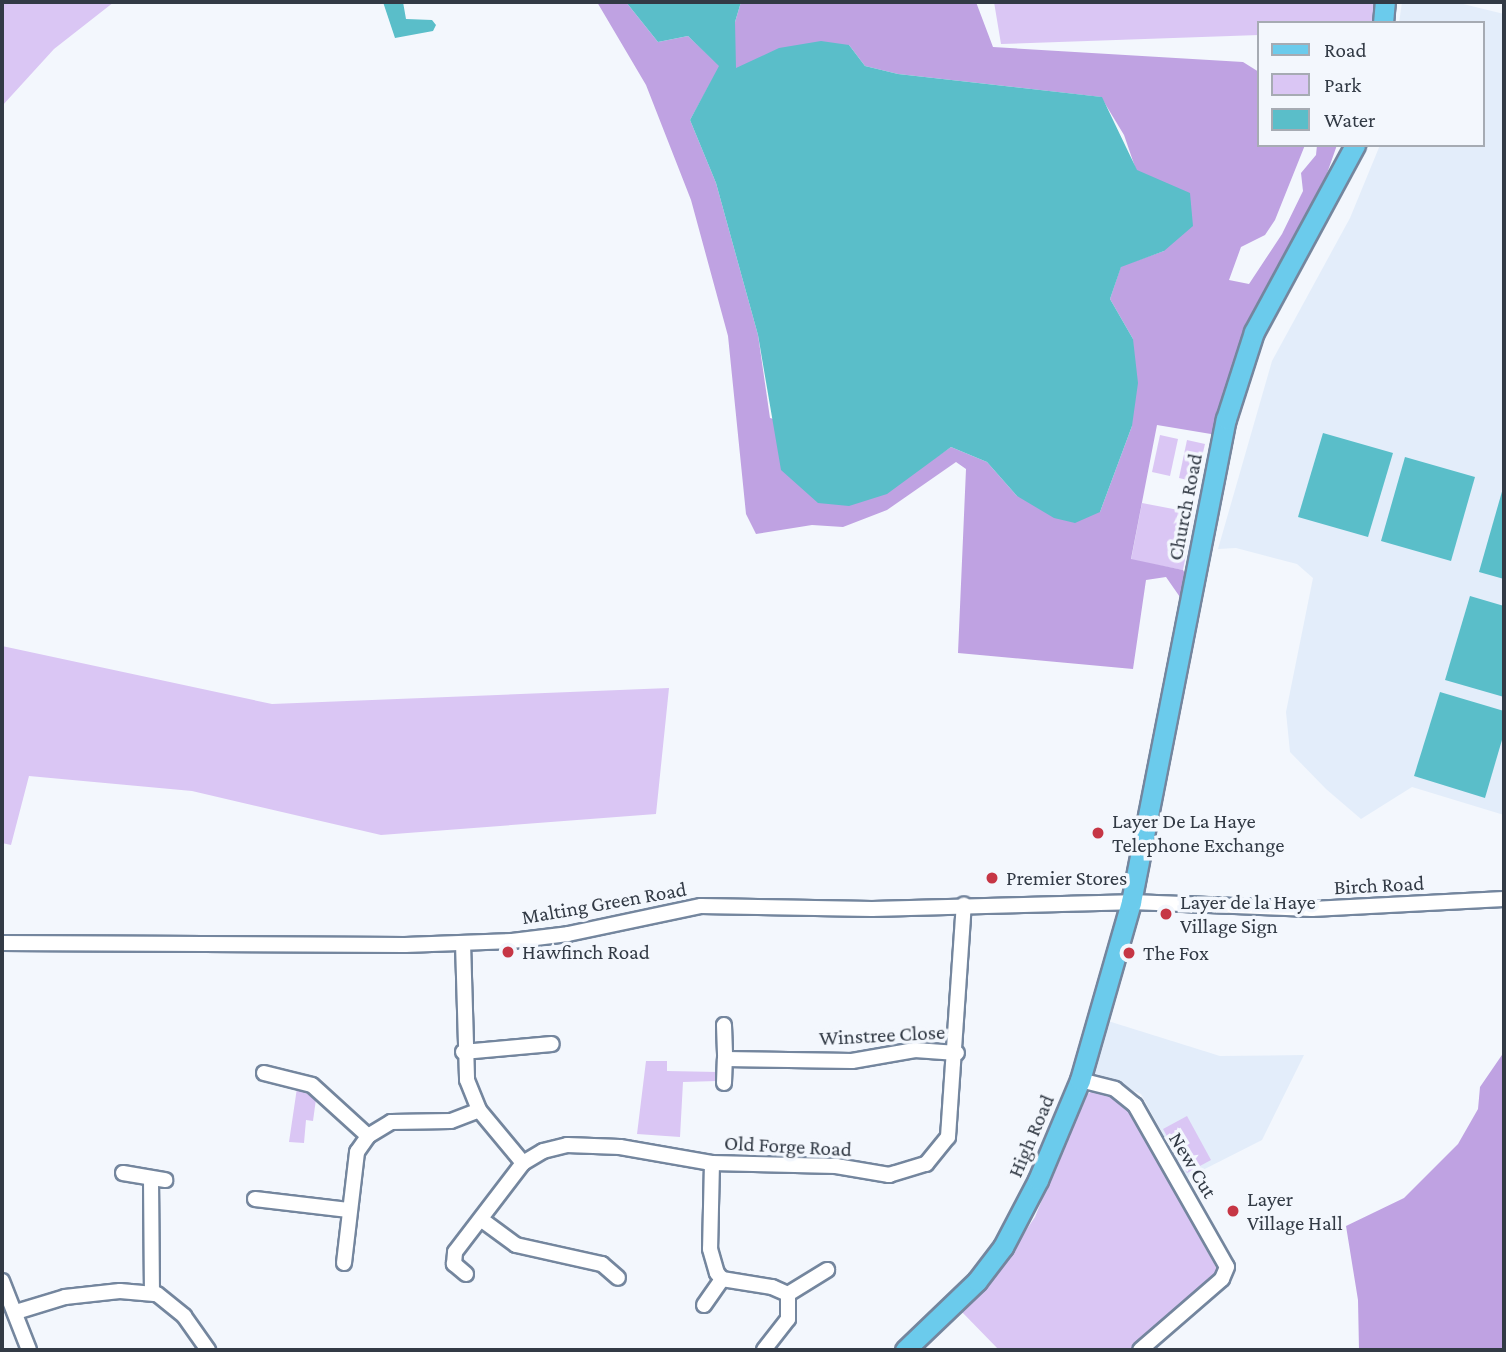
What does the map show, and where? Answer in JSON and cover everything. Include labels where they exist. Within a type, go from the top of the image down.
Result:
[{"type":"main road","points":[[1383,21],[1385,2]]},
{"type":"main road","name":"Church Road","points":[[1130,902],[1226,419],[1254,332],[1354,147]]},
{"type":"main road","name":"High Road","points":[[905,1350],[977,1281],[1003,1247],[1038,1180],[1080,1080],[1130,902]]},
{"type":"street","name":"Birch Road","points":[[1130,902],[1299,909],[1504,899]]},
{"type":"street","name":"Malting Green Road","points":[[5,946],[463,943],[568,934],[701,906],[1130,902]]},
{"type":"street","name":"Old Forge Road","points":[[466,1274],[454,1264],[455,1252],[523,1163],[543,1151],[567,1145],[620,1147],[712,1163],[836,1166],[889,1175],[908,1172],[926,1164],[948,1137],[957,1053],[964,905]]},
{"type":"street","points":[[463,943],[463,1052],[467,1080],[480,1110],[523,1163]]},
{"type":"street","points":[[724,1025],[724,1083]]},
{"type":"street","points":[[463,1052],[552,1044]]},
{"type":"street","name":"Winstree Close","points":[[725,1059],[852,1061],[915,1050],[957,1053]]},
{"type":"street","points":[[264,1073],[312,1085],[368,1136]]},
{"type":"street","name":"New Cut","points":[[1080,1080],[1115,1089],[1135,1105],[1227,1267],[1222,1279],[1140,1350]]},
{"type":"street","points":[[344,1263],[348,1210],[357,1152],[368,1136],[391,1122],[451,1121],[480,1110]]},
{"type":"street","points":[[712,1163],[704,1217],[713,1264],[722,1279],[772,1287],[788,1294]]},
{"type":"street","points":[[123,1173],[158,1179],[152,1293]]},
{"type":"street","points":[[255,1199],[348,1210]]},
{"type":"street","points":[[482,1220],[516,1245],[602,1264],[618,1278]]},
{"type":"street","points":[[788,1294],[827,1270]]},
{"type":"street","points":[[704,1305],[722,1279]]},
{"type":"street","points":[[2,1281],[29,1350]]},
{"type":"street","points":[[16,1312],[65,1297],[152,1293],[184,1316],[208,1350]]},
{"type":"street","points":[[764,1350],[788,1319],[788,1294]]},
{"type":"shaded area","points":[[597,2],[626,2],[658,42],[688,36],[720,66],[690,120],[716,183],[758,335],[770,418],[929,462],[951,447],[987,462],[1017,496],[1100,512],[1132,426],[1133,339],[1110,299],[1121,266],[1164,251],[1124,135],[1101,97],[898,74],[865,66],[849,45],[735,69],[735,22],[741,2],[976,2],[993,47],[1243,62],[1258,71],[1258,147],[1304,147],[1275,220],[1265,235],[1241,247],[1229,280],[1249,284],[1282,234],[1303,191],[1301,173],[1316,155],[1317,147],[1336,147],[1324,182],[1252,318],[1217,435],[1157,425],[1131,559],[1183,570],[1188,579],[1182,600],[1166,577],[1146,580],[1133,669],[958,653],[966,469],[956,462],[887,510],[843,527],[812,525],[756,534],[746,514],[728,336],[691,200],[646,85]]},
{"type":"shaded area","points":[[1402,2],[1455,2],[1504,14],[1504,815],[1412,787],[1361,819],[1326,789],[1290,752],[1286,712],[1313,578],[1297,564],[1236,548],[1218,549],[1272,361],[1350,218],[1379,147],[1485,147],[1485,21],[1399,21]]},
{"type":"shaded area","points":[[1108,1021],[1220,1056],[1304,1055],[1262,1140],[1187,1178],[1141,1094],[1090,1073]]},
{"type":"shaded area","points":[[1504,1052],[1504,1350],[1359,1350],[1358,1300],[1346,1226],[1404,1198],[1458,1144],[1478,1109],[1480,1087]]},
{"type":"green space","points":[[2,2],[114,2],[54,49],[2,106]]},
{"type":"green space","points":[[994,2],[1378,2],[1375,21],[1258,21],[1258,35],[1001,44]]},
{"type":"green space","points":[[1160,435],[1178,439],[1170,476],[1152,472]]},
{"type":"green space","points":[[1187,440],[1205,444],[1196,482],[1179,478]]},
{"type":"green space","points":[[1142,503],[1194,513],[1183,570],[1131,560]]},
{"type":"green space","points":[[2,646],[272,704],[669,688],[656,814],[381,835],[192,791],[29,776],[11,845],[2,843]]},
{"type":"green space","points":[[646,1061],[667,1061],[667,1071],[718,1072],[717,1081],[683,1082],[680,1137],[637,1134]]},
{"type":"green space","points":[[297,1088],[316,1099],[313,1121],[306,1120],[304,1143],[289,1142]]},
{"type":"green space","points":[[1091,1092],[1110,1097],[1131,1113],[1218,1271],[1131,1350],[999,1350],[961,1311],[1003,1264],[1035,1217],[1084,1096]]},
{"type":"green space","points":[[1187,1116],[1211,1160],[1187,1173],[1163,1129]]},
{"type":"water","points":[[383,2],[403,2],[406,19],[432,20],[436,25],[433,31],[395,38]]},
{"type":"water","points":[[626,2],[741,2],[735,22],[736,68],[779,48],[821,41],[849,45],[865,66],[898,74],[1102,97],[1137,170],[1190,193],[1193,226],[1164,251],[1121,267],[1110,299],[1133,339],[1138,383],[1132,426],[1100,512],[1075,523],[1054,518],[1017,496],[987,462],[951,447],[887,494],[849,506],[818,503],[781,470],[758,335],[716,183],[690,120],[719,66],[688,36],[658,42]]},
{"type":"water","points":[[1323,433],[1393,453],[1368,537],[1298,517]]},
{"type":"water","points":[[1405,457],[1475,477],[1451,561],[1381,541]]},
{"type":"water","points":[[1504,488],[1504,579],[1479,572]]},
{"type":"water","points":[[1470,596],[1504,606],[1504,697],[1445,680]]},
{"type":"water","points":[[1440,692],[1504,711],[1504,733],[1485,798],[1414,776]]},
{"type":"place","name":"Layer De La Haye Telephone Exchange","points":[[1098,833]]},
{"type":"place","name":"Premier Stores","points":[[992,878]]},
{"type":"place","name":"Layer de la Haye Village Sign","points":[[1166,914]]},
{"type":"place","name":"Hawfinch Road","points":[[508,952]]},
{"type":"place","name":"The Fox","points":[[1129,953]]},
{"type":"place","name":"Layer Village Hall","points":[[1233,1211]]}]
